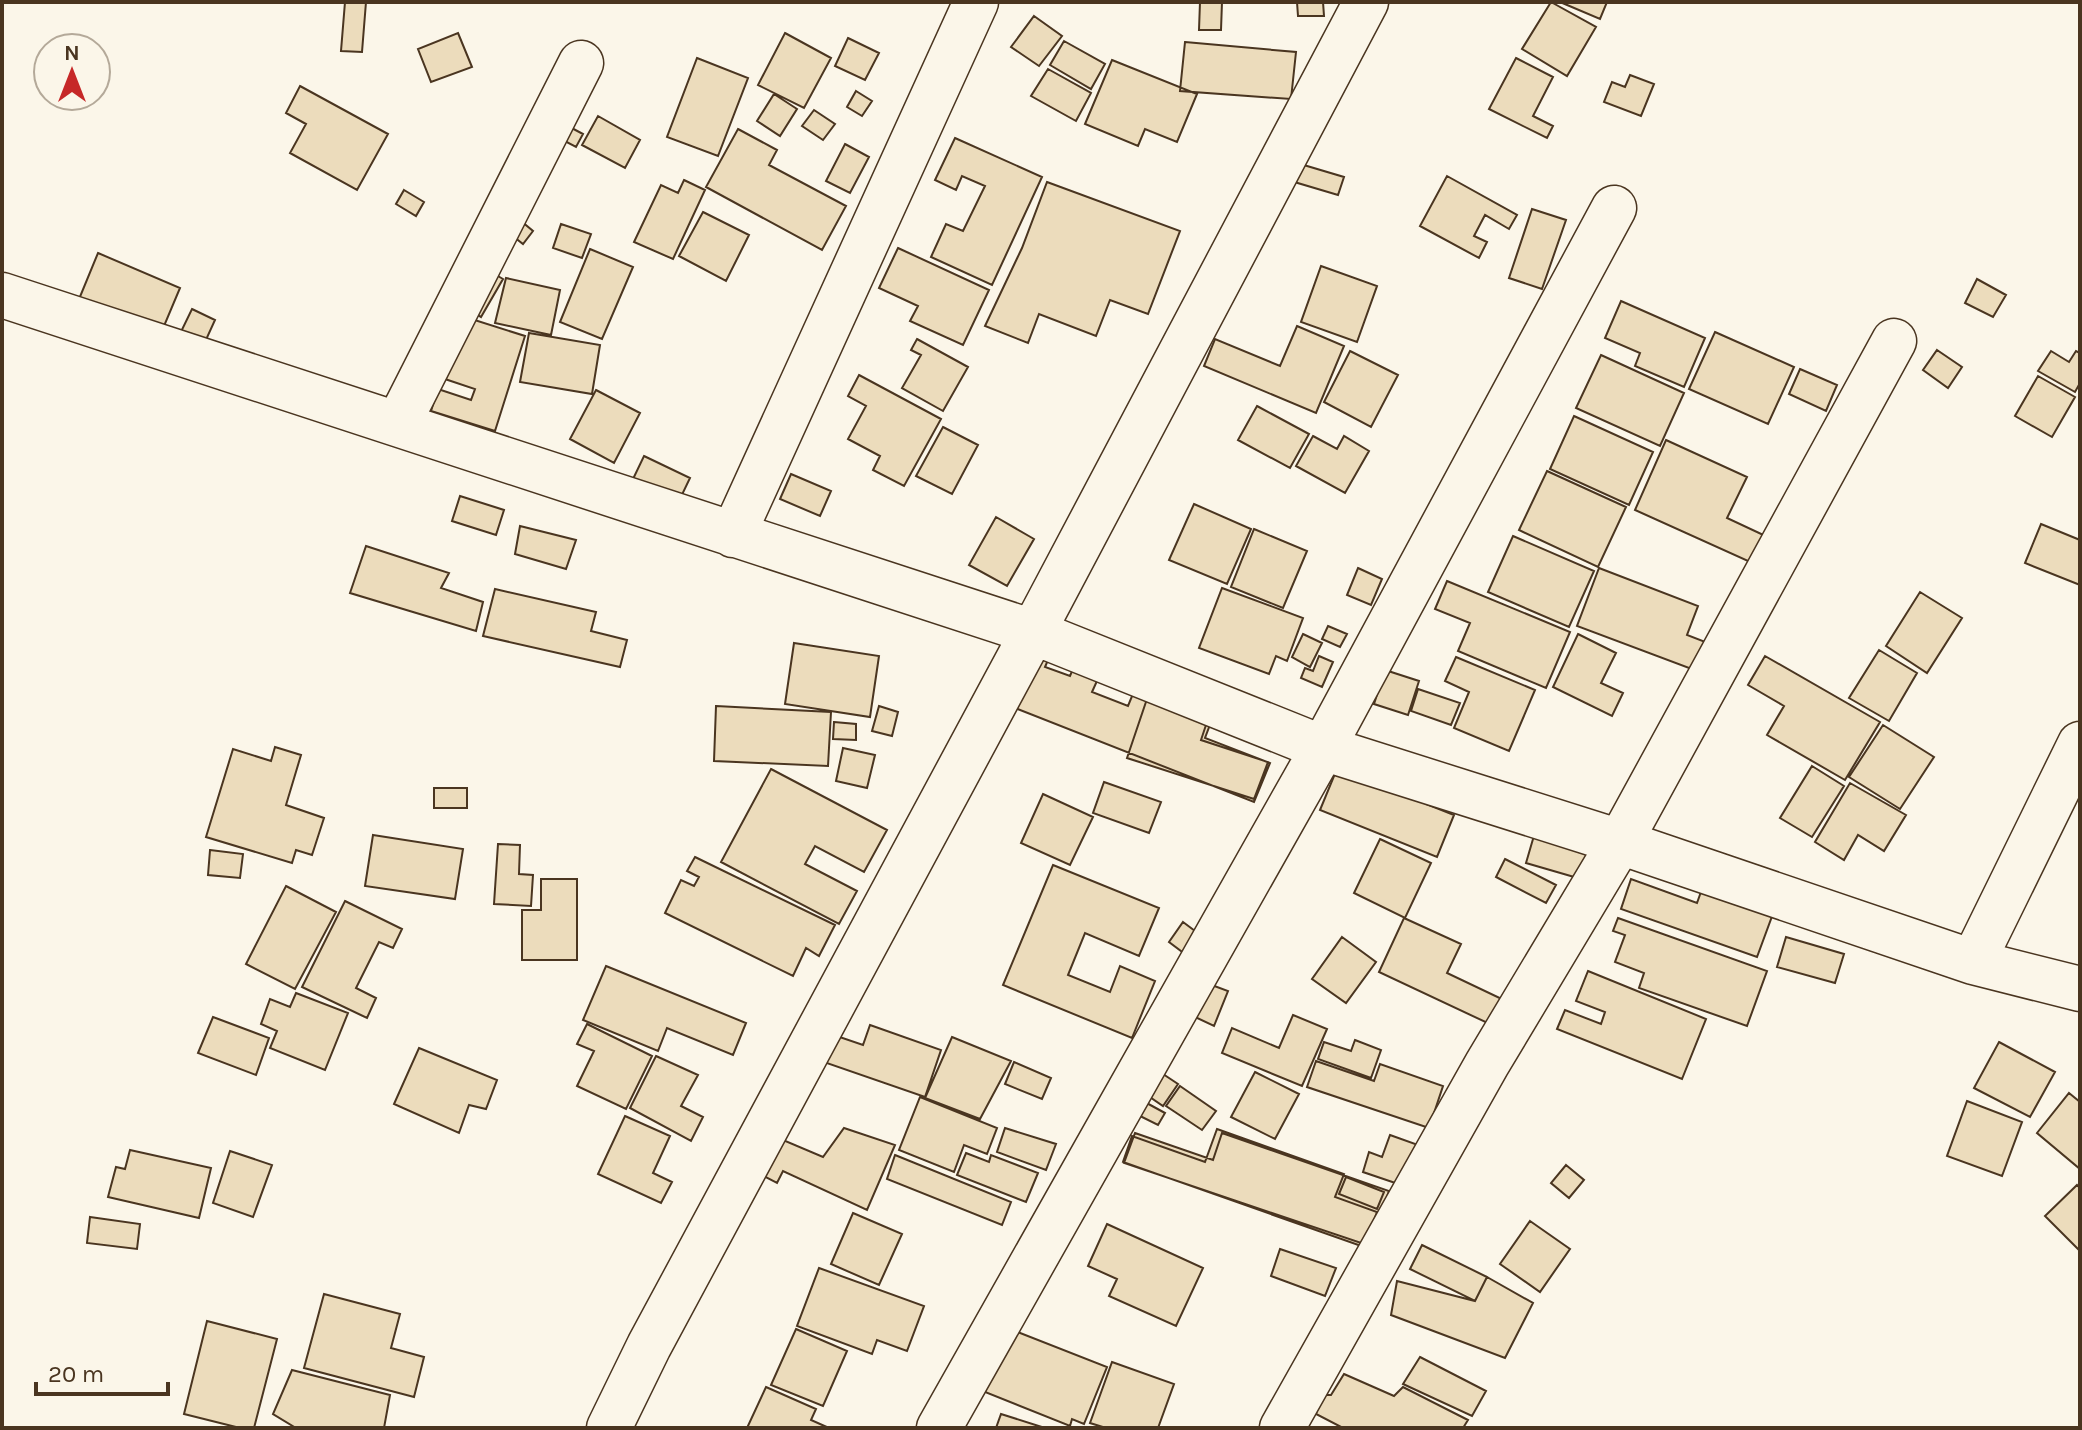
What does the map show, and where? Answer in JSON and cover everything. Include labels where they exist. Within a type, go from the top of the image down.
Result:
[{"type":"street","points":[[733,535],[976,2]]},
{"type":"street","points":[[620,1425],[649,1346],[1033,632],[1366,2]]},
{"type":"street","points":[[398,424],[581,63]]},
{"type":"street","points":[[939,1428],[1323,748],[1614,208]]},
{"type":"street","points":[[2,295],[1033,632],[1323,748],[1620,842],[1973,962],[2080,989]]},
{"type":"street","points":[[1282,1428],[1487,1064],[1620,842],[1894,341]]},
{"type":"street","points":[[1973,962],[2080,744]]},
{"type":"building","points":[[345,2],[366,2],[362,52],[341,51]]},
{"type":"building","points":[[1200,2],[1222,2],[1221,30],[1199,30]]},
{"type":"building","points":[[1297,2],[1323,2],[1324,16],[1298,16]]},
{"type":"building","points":[[1551,2],[1596,27],[1567,76],[1522,49]]},
{"type":"building","points":[[1560,2],[1607,2],[1600,19]]},
{"type":"building","points":[[1034,16],[1062,36],[1039,66],[1011,47]]},
{"type":"building","points":[[458,33],[472,67],[431,82],[418,49]]},
{"type":"building","points":[[785,33],[831,58],[804,108],[758,85]]},
{"type":"building","points":[[848,38],[879,53],[865,80],[835,66]]},
{"type":"building","points":[[1064,41],[1105,64],[1091,89],[1050,65]]},
{"type":"building","points":[[1185,42],[1296,52],[1291,99],[1180,91]]},
{"type":"building","points":[[697,58],[748,78],[718,156],[667,137]]},
{"type":"building","points":[[1516,58],[1553,77],[1533,116],[1553,126],[1547,138],[1489,109]]},
{"type":"building","points":[[1112,60],[1197,94],[1177,142],[1145,129],[1138,146],[1085,124]]},
{"type":"building","points":[[1048,69],[1091,93],[1076,121],[1031,96]]},
{"type":"building","points":[[1630,75],[1654,84],[1641,116],[1604,102],[1612,82],[1625,87]]},
{"type":"building","points":[[300,86],[388,134],[357,190],[290,153],[306,124],[286,113]]},
{"type":"building","points":[[856,91],[872,101],[862,116],[847,107]]},
{"type":"building","points":[[774,94],[797,109],[780,136],[757,121]]},
{"type":"building","points":[[814,110],[835,124],[823,140],[802,126]]},
{"type":"building","points":[[598,116],[640,140],[625,168],[582,145]]},
{"type":"building","points":[[566,125],[583,134],[576,147],[559,138]]},
{"type":"building","points":[[738,129],[777,150],[769,165],[846,206],[822,250],[706,187]]},
{"type":"building","points":[[955,138],[1042,177],[992,285],[931,257],[946,224],[963,231],[985,186],[962,176],[956,190],[935,180]]},
{"type":"building","points":[[845,144],[869,157],[850,193],[826,181]]},
{"type":"building","points":[[1297,163],[1344,177],[1338,195],[1291,181]]},
{"type":"building","points":[[1447,176],[1517,215],[1509,229],[1485,215],[1474,236],[1487,242],[1479,258],[1420,226]]},
{"type":"building","points":[[684,180],[705,190],[673,259],[634,242],[661,185],[678,193]]},
{"type":"building","points":[[1047,182],[1180,231],[1148,314],[1110,300],[1096,336],[1039,314],[1028,343],[985,326],[1022,248]]},
{"type":"building","points":[[404,190],[424,202],[416,216],[396,204]]},
{"type":"building","points":[[1532,209],[1566,220],[1542,289],[1509,278]]},
{"type":"building","points":[[703,212],[749,235],[726,281],[679,256]]},
{"type":"building","points":[[515,216],[533,231],[523,244],[504,229]]},
{"type":"building","points":[[561,224],[591,234],[582,258],[553,248]]},
{"type":"building","points":[[898,248],[989,290],[963,345],[910,321],[918,306],[879,288]]},
{"type":"building","points":[[590,249],[633,267],[602,339],[560,322]]},
{"type":"building","points":[[98,253],[180,288],[159,338],[77,304]]},
{"type":"building","points":[[1321,266],[1377,286],[1357,342],[1301,322]]},
{"type":"building","points":[[486,269],[503,279],[481,317],[464,306]]},
{"type":"building","points":[[506,278],[560,290],[551,335],[495,323]]},
{"type":"building","points":[[1977,279],[2006,295],[1993,317],[1965,303]]},
{"type":"building","points":[[1621,301],[1705,338],[1684,387],[1635,366],[1640,353],[1605,338]]},
{"type":"building","points":[[192,309],[215,320],[200,353],[176,342]]},
{"type":"building","points":[[462,316],[525,336],[495,431],[431,411],[438,389],[471,400],[475,389],[442,378]]},
{"type":"building","points":[[1297,326],[1344,346],[1316,413],[1204,366],[1215,339],[1280,366]]},
{"type":"building","points":[[1715,332],[1794,367],[1768,424],[1689,389]]},
{"type":"building","points":[[529,333],[600,345],[592,394],[520,382]]},
{"type":"building","points":[[917,339],[968,367],[943,411],[902,388],[921,355],[911,350]]},
{"type":"building","points":[[1937,350],[1962,367],[1948,388],[1923,370]]},
{"type":"building","points":[[1350,351],[1398,375],[1371,427],[1324,402]]},
{"type":"building","points":[[2051,351],[2069,362],[2076,351],[2080,353],[2080,383],[2075,392],[2038,371]]},
{"type":"building","points":[[1601,355],[1684,393],[1660,446],[1576,408]]},
{"type":"building","points":[[1800,369],[1837,385],[1826,411],[1789,394]]},
{"type":"building","points":[[859,375],[941,419],[904,486],[873,470],[880,456],[848,439],[866,406],[848,396]]},
{"type":"building","points":[[2038,376],[2075,397],[2052,437],[2015,416]]},
{"type":"building","points":[[596,390],[640,413],[614,463],[570,439]]},
{"type":"building","points":[[1257,406],[1309,434],[1290,468],[1238,440]]},
{"type":"building","points":[[1574,416],[1653,452],[1629,505],[1550,469]]},
{"type":"building","points":[[943,427],[978,445],[952,494],[916,476]]},
{"type":"building","points":[[1313,436],[1337,449],[1344,436],[1369,451],[1345,493],[1296,466]]},
{"type":"building","points":[[1666,440],[1747,477],[1727,518],[1772,539],[1759,566],[1635,510]]},
{"type":"building","points":[[644,456],[690,478],[679,501],[633,479]]},
{"type":"building","points":[[1547,471],[1626,507],[1598,567],[1519,530]]},
{"type":"building","points":[[791,474],[831,491],[820,516],[780,499]]},
{"type":"building","points":[[460,496],[504,510],[496,535],[452,521]]},
{"type":"building","points":[[1194,504],[1251,529],[1227,584],[1169,560]]},
{"type":"building","points":[[996,517],[1034,539],[1007,586],[969,565]]},
{"type":"building","points":[[2041,524],[2080,540],[2080,585],[2025,563]]},
{"type":"building","points":[[520,526],[576,540],[566,569],[515,554]]},
{"type":"building","points":[[1254,529],[1307,551],[1283,608],[1231,587]]},
{"type":"building","points":[[1513,536],[1594,571],[1569,627],[1488,592]]},
{"type":"building","points":[[366,546],[449,573],[441,588],[483,602],[476,631],[350,593]]},
{"type":"building","points":[[1358,568],[1382,579],[1371,605],[1347,595]]},
{"type":"building","points":[[1599,568],[1698,606],[1687,635],[1708,643],[1697,671],[1577,626]]},
{"type":"building","points":[[1447,581],[1570,632],[1546,688],[1458,651],[1470,623],[1435,609]]},
{"type":"building","points":[[1222,588],[1303,618],[1287,661],[1276,656],[1269,674],[1199,648]]},
{"type":"building","points":[[495,589],[596,612],[591,631],[627,640],[620,667],[483,636]]},
{"type":"building","points":[[1920,592],[1962,618],[1927,673],[1886,646]]},
{"type":"building","points":[[1328,626],[1347,634],[1340,647],[1322,639]]},
{"type":"building","points":[[1303,634],[1322,643],[1310,667],[1292,657]]},
{"type":"building","points":[[1578,634],[1616,653],[1601,683],[1623,693],[1612,716],[1553,687]]},
{"type":"building","points":[[794,643],[879,656],[870,717],[785,704]]},
{"type":"building","points":[[1054,646],[1045,667],[1070,676],[1076,662],[1101,672],[1092,692],[1128,706],[1137,684],[1214,714],[1205,738],[1270,763],[1254,802],[1005,704]]},
{"type":"building","points":[[1879,650],[1917,673],[1889,721],[1849,698]]},
{"type":"building","points":[[1319,656],[1333,662],[1322,687],[1301,678],[1305,668],[1313,671]]},
{"type":"building","points":[[1765,656],[1880,722],[1845,780],[1767,735],[1784,706],[1748,685]]},
{"type":"building","points":[[1456,657],[1535,690],[1509,751],[1454,728],[1469,692],[1445,681]]},
{"type":"building","points":[[1385,670],[1419,681],[1408,715],[1374,704]]},
{"type":"building","points":[[1418,689],[1460,703],[1451,725],[1411,711]]},
{"type":"building","points":[[1149,693],[1210,713],[1201,740],[1268,762],[1254,799],[1127,758]]},
{"type":"building","points":[[716,706],[831,712],[828,766],[714,761]]},
{"type":"building","points":[[879,706],[898,712],[892,736],[872,731]]},
{"type":"building","points":[[834,722],[856,724],[856,740],[833,739]]},
{"type":"building","points":[[1883,725],[1934,757],[1900,809],[1849,777]]},
{"type":"building","points":[[275,747],[301,755],[286,805],[324,818],[312,855],[296,850],[292,863],[206,837],[233,749],[271,761]]},
{"type":"building","points":[[1346,747],[1434,783],[1426,804],[1454,815],[1437,857],[1320,810]]},
{"type":"building","points":[[843,748],[875,755],[867,788],[836,781]]},
{"type":"building","points":[[1812,766],[1844,786],[1812,837],[1780,818]]},
{"type":"building","points":[[771,769],[887,830],[864,872],[815,846],[805,864],[857,891],[839,924],[721,862]]},
{"type":"building","points":[[1104,782],[1161,802],[1149,833],[1093,813]]},
{"type":"building","points":[[1850,783],[1906,815],[1884,851],[1858,835],[1844,860],[1815,842]]},
{"type":"building","points":[[434,788],[467,788],[467,808],[434,808]]},
{"type":"building","points":[[1043,794],[1093,817],[1070,865],[1021,843]]},
{"type":"building","points":[[1540,815],[1595,831],[1581,879],[1526,863]]},
{"type":"building","points":[[373,835],[463,849],[455,899],[365,886]]},
{"type":"building","points":[[1380,839],[1431,863],[1405,918],[1354,893]]},
{"type":"building","points":[[498,844],[520,845],[519,874],[533,875],[531,906],[494,904]]},
{"type":"building","points":[[210,850],[243,854],[240,878],[208,875]]},
{"type":"building","points":[[695,857],[835,925],[819,956],[806,948],[793,976],[665,913],[681,880],[694,886],[699,877],[687,871]]},
{"type":"building","points":[[1505,859],[1556,885],[1546,903],[1496,877]]},
{"type":"building","points":[[1053,865],[1159,908],[1139,956],[1085,933],[1068,975],[1110,992],[1120,966],[1155,981],[1132,1038],[1003,985]]},
{"type":"building","points":[[1707,875],[1778,900],[1757,957],[1621,909],[1631,879],[1697,903]]},
{"type":"building","points":[[541,879],[577,879],[577,960],[522,960],[522,910],[541,910]]},
{"type":"building","points":[[286,886],[336,912],[295,989],[246,964]]},
{"type":"building","points":[[345,901],[402,929],[393,948],[379,942],[356,988],[376,998],[367,1018],[302,987]]},
{"type":"building","points":[[1404,918],[1461,944],[1447,973],[1506,1001],[1494,1026],[1379,972]]},
{"type":"building","points":[[1618,918],[1767,971],[1747,1026],[1639,988],[1644,973],[1615,962],[1625,935],[1613,931]]},
{"type":"building","points":[[1183,922],[1203,937],[1189,957],[1169,942]]},
{"type":"building","points":[[1342,937],[1376,962],[1346,1003],[1312,979]]},
{"type":"building","points":[[1786,937],[1844,954],[1835,983],[1777,967]]},
{"type":"building","points":[[606,966],[746,1023],[733,1055],[667,1028],[658,1051],[583,1020]]},
{"type":"building","points":[[1588,971],[1706,1019],[1682,1079],[1557,1029],[1565,1010],[1601,1024],[1605,1012],[1576,1001]]},
{"type":"building","points":[[1209,984],[1228,991],[1214,1026],[1195,1017]]},
{"type":"building","points":[[296,993],[348,1013],[325,1070],[270,1048],[277,1031],[261,1024],[270,999],[290,1007]]},
{"type":"building","points":[[1293,1015],[1327,1029],[1302,1086],[1222,1053],[1232,1028],[1279,1048]]},
{"type":"building","points":[[213,1017],[269,1038],[256,1075],[198,1053]]},
{"type":"building","points":[[587,1024],[652,1056],[626,1109],[577,1086],[594,1051],[577,1044]]},
{"type":"building","points":[[870,1025],[941,1050],[925,1097],[815,1059],[825,1032],[863,1045]]},
{"type":"building","points":[[952,1037],[1011,1061],[980,1119],[925,1098]]},
{"type":"building","points":[[1355,1040],[1381,1050],[1371,1078],[1318,1059],[1324,1042],[1351,1051]]},
{"type":"building","points":[[1999,1042],[2055,1072],[2030,1117],[1974,1088]]},
{"type":"building","points":[[419,1048],[497,1080],[486,1109],[469,1105],[459,1133],[394,1104]]},
{"type":"building","points":[[656,1056],[698,1075],[681,1106],[703,1117],[691,1141],[630,1108]]},
{"type":"building","points":[[1316,1061],[1374,1081],[1380,1064],[1443,1086],[1429,1128],[1307,1087]]},
{"type":"building","points":[[1014,1062],[1051,1078],[1042,1099],[1005,1084]]},
{"type":"building","points":[[1255,1072],[1299,1094],[1275,1139],[1231,1117]]},
{"type":"building","points":[[1163,1074],[1178,1084],[1163,1106],[1147,1095]]},
{"type":"building","points":[[1180,1086],[1216,1111],[1202,1130],[1166,1106]]},
{"type":"building","points":[[2069,1093],[2080,1102],[2080,1169],[2037,1133]]},
{"type":"building","points":[[920,1097],[997,1128],[987,1154],[964,1145],[954,1172],[899,1150]]},
{"type":"building","points":[[1143,1101],[1165,1113],[1158,1125],[1136,1114]]},
{"type":"building","points":[[1967,1101],[2022,1122],[2002,1176],[1947,1156]]},
{"type":"building","points":[[625,1116],[670,1136],[653,1173],[672,1182],[661,1203],[598,1174]]},
{"type":"building","points":[[844,1128],[895,1145],[867,1210],[783,1171],[777,1183],[754,1171],[769,1134],[823,1157]]},
{"type":"building","points":[[1005,1128],[1056,1144],[1046,1170],[997,1152]]},
{"type":"building","points":[[1217,1129],[1344,1174],[1335,1197],[1377,1212],[1364,1247],[1123,1162],[1132,1136],[1205,1162]]},
{"type":"building","points":[[1135,1133],[1213,1160],[1222,1133],[1389,1191],[1370,1246],[1124,1163]]},
{"type":"building","points":[[1390,1135],[1421,1146],[1407,1187],[1363,1172],[1369,1152],[1382,1157]]},
{"type":"building","points":[[130,1150],[211,1168],[199,1218],[108,1197],[116,1167],[125,1169]]},
{"type":"building","points":[[230,1151],[272,1165],[253,1217],[213,1203]]},
{"type":"building","points":[[966,1153],[989,1162],[991,1155],[1038,1173],[1026,1202],[957,1175]]},
{"type":"building","points":[[895,1155],[1011,1202],[1002,1225],[887,1179]]},
{"type":"building","points":[[1566,1165],[1584,1180],[1569,1198],[1551,1183]]},
{"type":"building","points":[[1346,1177],[1384,1192],[1377,1209],[1339,1194]]},
{"type":"building","points":[[2077,1185],[2080,1188],[2080,1251],[2045,1216]]},
{"type":"building","points":[[853,1213],[902,1234],[879,1285],[831,1264]]},
{"type":"building","points":[[90,1217],[140,1224],[137,1249],[87,1243]]},
{"type":"building","points":[[1530,1221],[1570,1249],[1540,1292],[1500,1264]]},
{"type":"building","points":[[1107,1224],[1203,1268],[1176,1326],[1109,1296],[1117,1279],[1088,1266]]},
{"type":"building","points":[[1422,1245],[1487,1277],[1475,1301],[1410,1269]]},
{"type":"building","points":[[1280,1249],[1336,1268],[1325,1296],[1271,1276]]},
{"type":"building","points":[[819,1268],[924,1306],[907,1351],[877,1340],[872,1354],[797,1326]]},
{"type":"building","points":[[1487,1277],[1533,1303],[1505,1358],[1391,1315],[1397,1281],[1475,1301]]},
{"type":"building","points":[[324,1294],[400,1314],[391,1348],[424,1357],[414,1397],[304,1368]]},
{"type":"building","points":[[207,1321],[277,1339],[254,1428],[240,1428],[184,1414]]},
{"type":"building","points":[[796,1329],[847,1351],[823,1406],[771,1385]]},
{"type":"building","points":[[1010,1329],[1107,1367],[1084,1424],[1072,1419],[1070,1426],[985,1392]]},
{"type":"building","points":[[1420,1357],[1486,1391],[1472,1416],[1403,1384]]},
{"type":"building","points":[[1112,1362],[1174,1384],[1158,1428],[1106,1428],[1090,1423]]},
{"type":"building","points":[[292,1370],[390,1395],[384,1428],[296,1428],[273,1414]]},
{"type":"building","points":[[1344,1374],[1394,1396],[1403,1387],[1468,1420],[1463,1428],[1343,1428],[1316,1414],[1321,1395],[1331,1395]]},
{"type":"building","points":[[766,1387],[816,1409],[811,1420],[829,1428],[747,1428]]},
{"type":"building","points":[[1001,1414],[1045,1428],[996,1428]]}]
